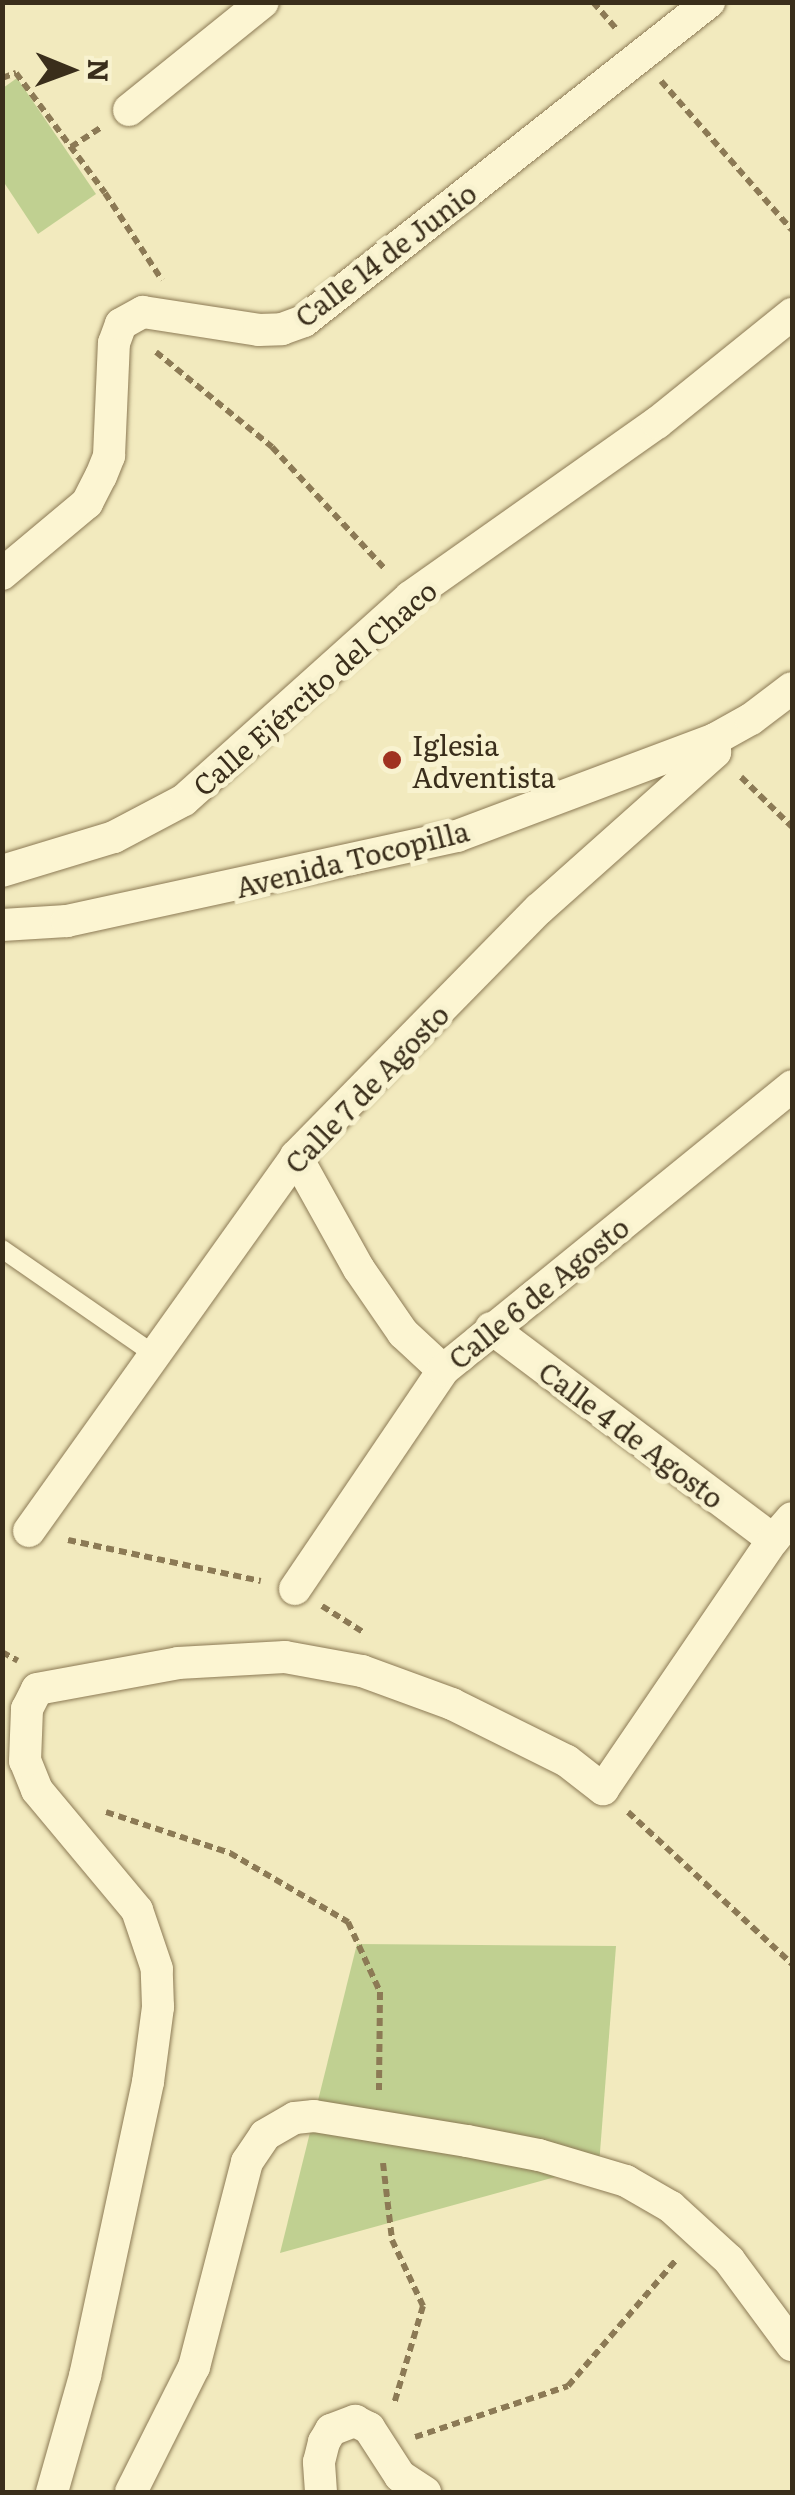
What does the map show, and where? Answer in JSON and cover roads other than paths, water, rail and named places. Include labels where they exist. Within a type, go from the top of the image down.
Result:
[{"type":"street","points":[[128,110],[263,2]]},
{"type":"street","name":"Calle 14 de Junio","points":[[2,574],[86,503],[100,476],[109,456],[114,344],[122,324],[143,312],[259,330],[282,330],[304,321],[709,2]]},
{"type":"street","name":"Calle Ejército del Chaco","points":[[2,871],[114,837],[184,800],[410,597],[657,423],[792,314]]},
{"type":"street","name":"Avenida Tocopilla","points":[[2,925],[67,921],[415,847],[715,746],[792,688]]},
{"type":"street","name":"Calle 7 de Agosto","points":[[29,1531],[296,1156],[540,909],[715,746]]},
{"type":"street","name":"Calle 6 de Agosto","points":[[295,1589],[443,1370],[792,1086]]},
{"type":"street","points":[[296,1156],[359,1268],[403,1333],[443,1370]]},
{"type":"street","name":"Calle 4 de Agosto","points":[[491,1328],[783,1529]]},
{"type":"street","points":[[52,2492],[85,2376],[148,2082],[158,2007],[157,1970],[137,1910],[37,1790],[25,1761],[23,1732],[27,1709],[37,1689],[196,1662],[284,1658],[362,1671],[452,1704],[566,1761],[603,1789],[783,1529]]},
{"type":"street","points":[[131,2492],[194,2368],[255,2147],[278,2125],[296,2118],[314,2116],[539,2155],[626,2181],[670,2207],[729,2260],[792,2345]]},
{"type":"street","points":[[321,2492],[319,2462],[331,2430],[342,2422],[361,2422],[400,2476],[424,2492]]},
{"type":"lane","points":[[2,1249],[155,1354]]},
{"type":"place","name":"Iglesia Adventista","points":[[392,760]]}]
